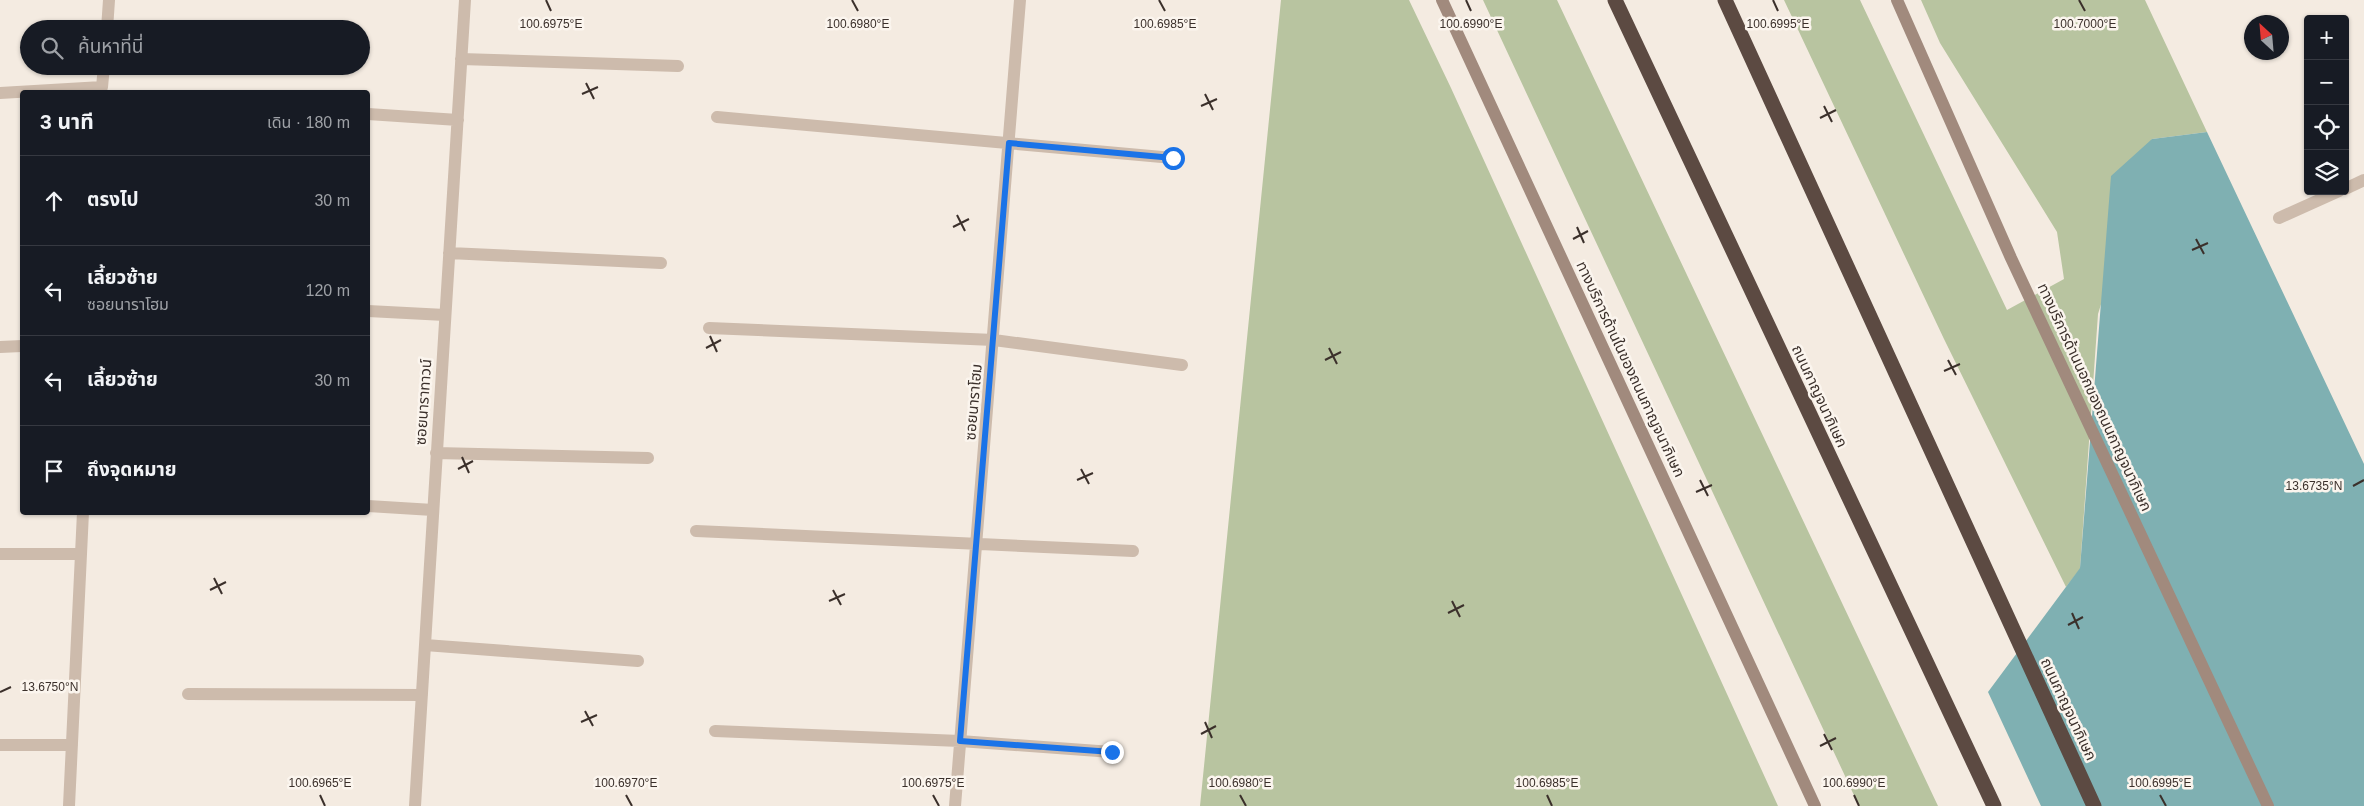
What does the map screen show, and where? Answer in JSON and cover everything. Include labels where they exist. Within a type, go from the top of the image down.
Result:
[{"type":"highway","name":"ถนนกาญจนาภิเษก","points":[[1614,0],[1994,806]]},
{"type":"highway","name":"ถนนกาญจนาภิเษก","points":[[1725,0],[2094,806]]},
{"type":"main road","name":"ทางบริการด้านในของถนนกาญจนาภิเษก","points":[[1442,0],[1815,806]]},
{"type":"main road","name":"ทางบริการด้านนอกของถนนกาญจนาภิเษก","points":[[1898,0],[2011,258],[2268,806]]},
{"type":"street","points":[[108,20],[109,0]]},
{"type":"street","name":"ซอยนาราทาวน์","points":[[415,806],[465,0]]},
{"type":"street","name":"ซอยนาราโฮม","points":[[955,806],[978,543],[1020,0]]},
{"type":"street","points":[[461,59],[678,66]]},
{"type":"street","points":[[102,90],[103,75]]},
{"type":"street","points":[[0,93],[20,92]]},
{"type":"street","points":[[370,114],[458,120]]},
{"type":"street","points":[[717,117],[1173,158]]},
{"type":"street","points":[[2349,186],[2364,180]]},
{"type":"street","points":[[2279,218],[2330,195]]},
{"type":"street","points":[[450,253],[661,263]]},
{"type":"street","points":[[370,311],[445,315]]},
{"type":"street","points":[[708,328],[994,340],[1182,365]]},
{"type":"street","points":[[0,347],[20,346]]},
{"type":"street","points":[[436,453],[648,458]]},
{"type":"street","points":[[370,506],[433,510]]},
{"type":"street","points":[[70,806],[82,515]]},
{"type":"street","points":[[696,531],[1133,551]]},
{"type":"street","points":[[0,554],[81,554]]},
{"type":"street","points":[[425,646],[638,660]]},
{"type":"street","points":[[188,694],[422,695]]},
{"type":"street","points":[[714,731],[960,741],[1112,752]]},
{"type":"street","points":[[0,745],[72,745]]},
{"type":"green space","points":[[1281,0],[1409,0],[1451,88],[1778,806],[1200,806]]},
{"type":"green space","points":[[1483,0],[1557,0],[1938,806],[1859,806]]},
{"type":"green space","points":[[1784,0],[1860,0],[2007,310],[2064,279],[2057,232],[1940,43],[1921,0],[2145,0],[2207,132],[2152,139],[2098,314],[2080,569],[2066,587],[1944,339]]},
{"type":"water","points":[[2207,132],[2364,464],[2364,806],[2041,806],[1988,692],[2080,568],[2111,176],[2152,139]]},
{"type":"route","points":[[1112,752],[960,741],[978,543],[1009,143],[1173,158]]}]
